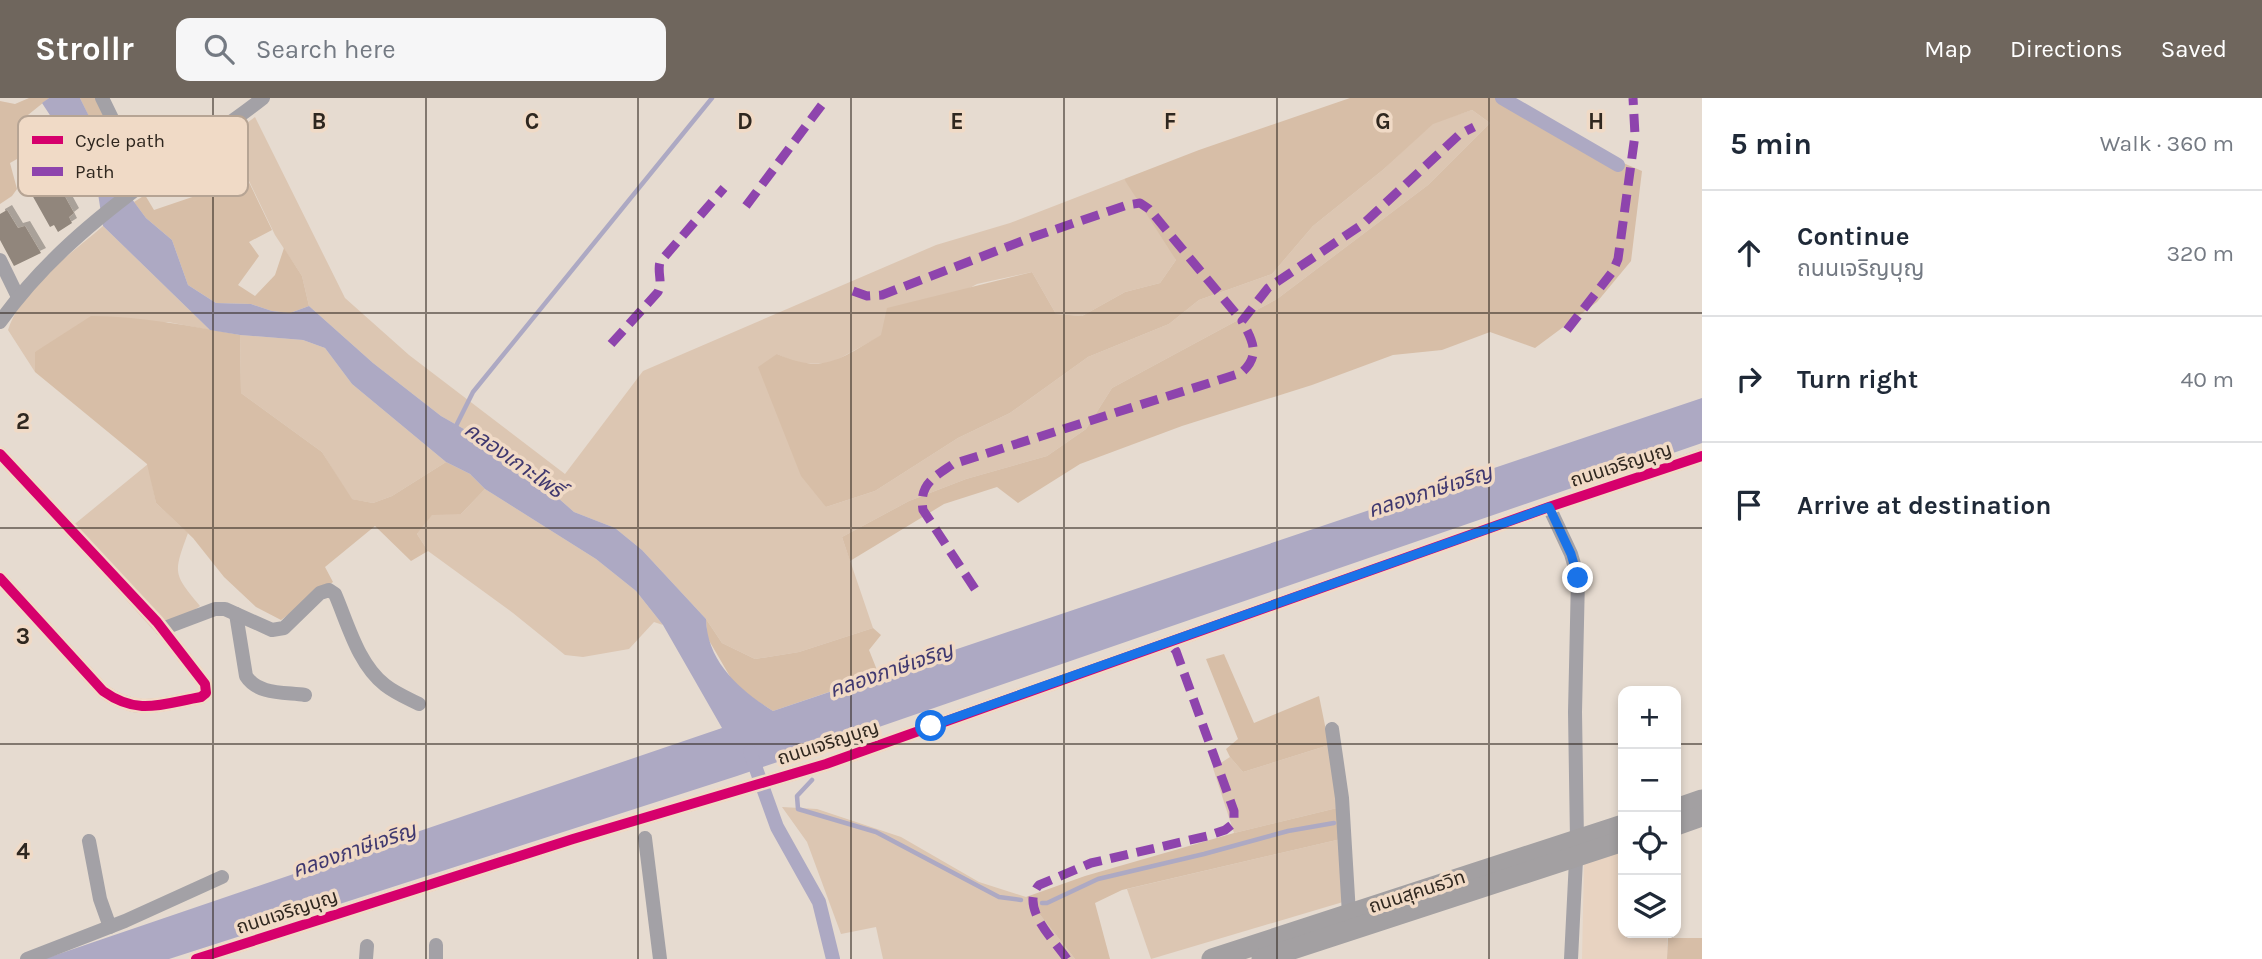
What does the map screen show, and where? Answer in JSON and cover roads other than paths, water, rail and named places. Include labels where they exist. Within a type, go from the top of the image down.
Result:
[{"type":"main road","points":[[1681,807],[1702,800]]},
{"type":"main road","points":[[1681,823],[1702,816]]},
{"type":"main road","name":"ถนนสุคนธวิท","points":[[1262,959],[1576,848],[1618,827]]},
{"type":"main road","name":"ถนนสุคนธวิท","points":[[1212,959],[1349,914],[1576,848],[1618,842]]},
{"type":"street","points":[[102,98],[109,116]]},
{"type":"street","points":[[238,116],[263,98]]},
{"type":"street","points":[[0,322],[18,296],[62,249],[128,196]]},
{"type":"street","points":[[0,260],[18,296]]},
{"type":"street","points":[[0,454],[162,629],[205,684],[206,693],[201,697],[141,708],[123,704],[103,691],[0,578]]},
{"type":"street","name":"ถนนเจริญบุญ","points":[[196,959],[573,839],[826,764],[1549,507],[1702,456]]},
{"type":"street","points":[[1549,507],[1571,554],[1578,578],[1576,848],[1570,959]]},
{"type":"street","points":[[162,629],[215,609],[225,609],[272,630],[284,628],[320,593],[329,590],[335,594],[359,651],[376,677],[396,693],[419,704]]},
{"type":"street","points":[[236,614],[246,676],[251,683],[265,690],[305,695]]},
{"type":"street","points":[[1332,729],[1342,798],[1349,914]]},
{"type":"street","points":[[645,838],[660,959]]},
{"type":"street","points":[[89,841],[100,899],[110,928]]},
{"type":"street","points":[[27,959],[110,928],[222,877]]},
{"type":"water","points":[[49,98],[80,98],[89,116],[51,116],[42,103]]},
{"type":"water","name":"คลองภาษีเจริญ","points":[[98,196],[130,196],[146,218],[172,240],[188,285],[216,303],[251,304],[290,313],[309,306],[373,363],[441,416],[508,454],[574,512],[615,528],[642,550],[706,619],[712,649],[728,673],[749,694],[773,711],[1702,398],[1702,443],[737,776],[169,959],[44,959],[722,728],[663,625],[636,591],[596,559],[485,489],[470,474],[446,462],[352,384],[325,348],[303,340],[210,330],[103,226]]},
{"type":"waterway","points":[[455,428],[473,392],[712,98]]},
{"type":"waterway","points":[[1502,98],[1618,165]]},
{"type":"waterway","name":"คลองเกาะโพธิ์","points":[[750,752],[777,827],[819,902],[833,959]]},
{"type":"waterway","points":[[812,780],[797,796],[798,809],[876,832],[999,897],[1021,900]]},
{"type":"waterway","points":[[1042,903],[1098,879],[1288,831],[1334,823]]}]
